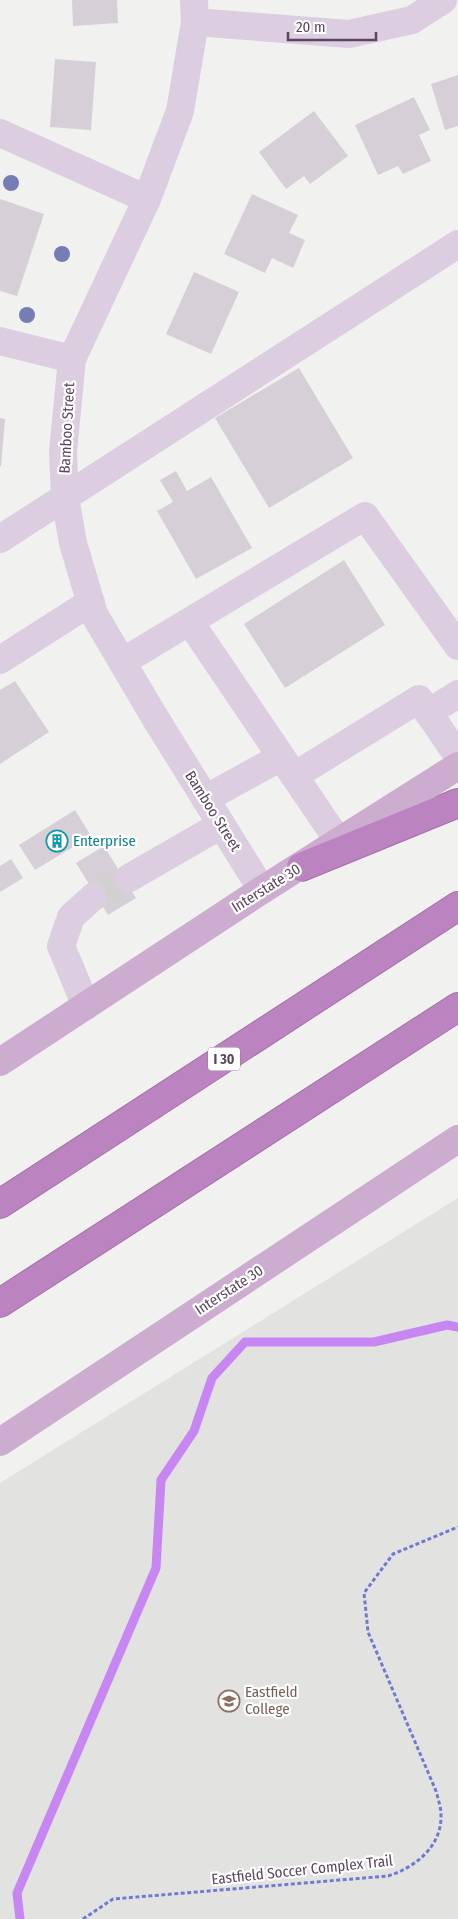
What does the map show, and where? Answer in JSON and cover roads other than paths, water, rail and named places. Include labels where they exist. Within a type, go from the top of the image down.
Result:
[{"type":"highway","points":[[301,867],[458,803]]},
{"type":"highway","name":"I 30","points":[[0,1204],[458,906]]},
{"type":"highway","points":[[0,1303],[458,1006]]},
{"type":"main road","name":"Interstate 30","points":[[0,1062],[262,890],[458,766]]},
{"type":"main road","name":"Interstate 30","points":[[0,1442],[458,1139]]},
{"type":"street","points":[[195,11],[349,34],[412,20],[442,0]]},
{"type":"street","name":"Bamboo Street","points":[[195,11],[180,111],[147,199],[72,359],[63,452],[65,497],[73,543],[94,614],[262,890]]},
{"type":"street","points":[[0,133],[147,199]]},
{"type":"street","points":[[0,539],[458,244]]},
{"type":"street","points":[[0,341],[72,359]]},
{"type":"street","points":[[122,662],[365,516],[458,646]]},
{"type":"street","points":[[0,660],[91,602]]},
{"type":"street","points":[[190,622],[340,842]]},
{"type":"street","points":[[428,713],[458,694]]},
{"type":"street","points":[[205,799],[288,766],[419,699],[458,756]]},
{"type":"street","points":[[129,878],[221,825]]},
{"type":"street","points":[[86,1006],[62,946],[71,917],[93,897]]},
{"type":"waterway","points":[[20,1919],[17,1893],[156,1568],[161,1480],[194,1431],[212,1378],[245,1342],[374,1342],[447,1325],[458,1327]]},
{"type":"tunnel","points":[[93,897],[129,878]]},
{"type":"place","name":"Enterprise","points":[[57,841]]},
{"type":"place","name":"Eastfield College","points":[[229,1701]]}]
